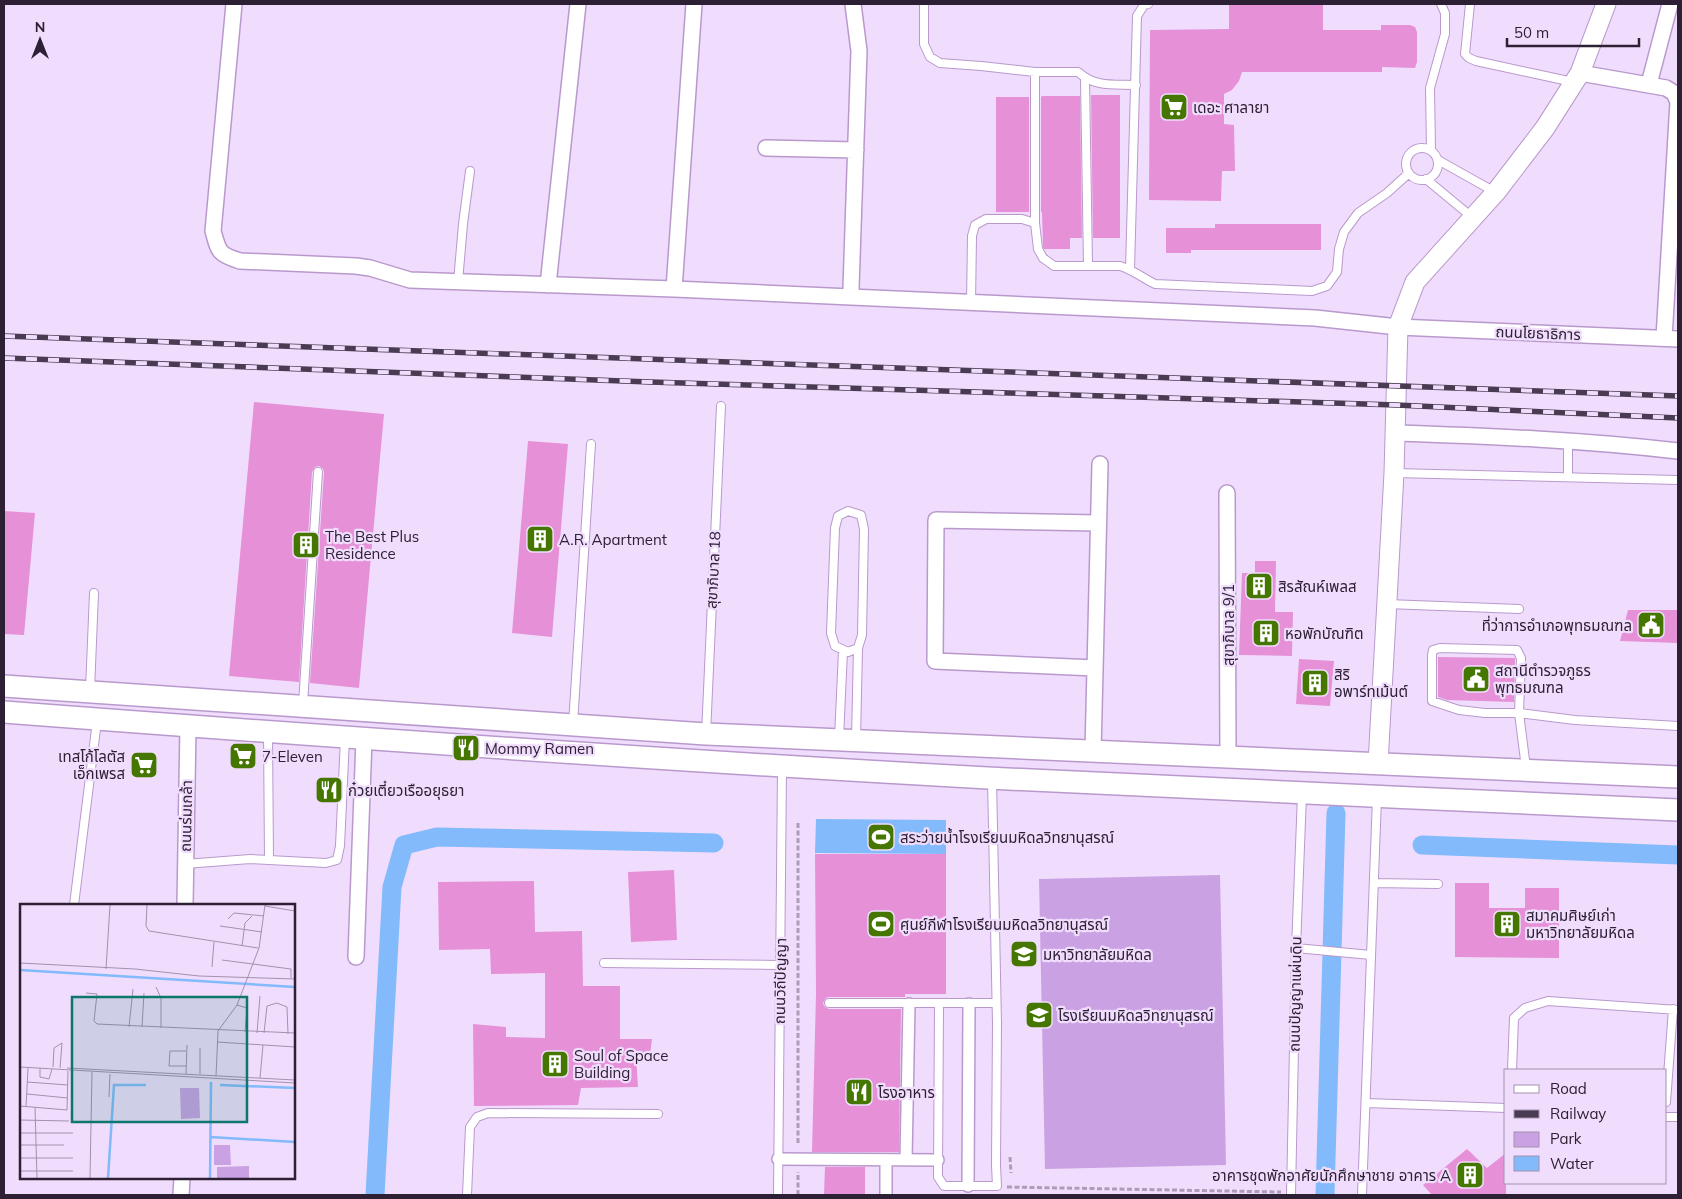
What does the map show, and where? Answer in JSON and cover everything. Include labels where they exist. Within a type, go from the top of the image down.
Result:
[{"type":"main road","points":[[4,686],[706,734],[1678,776]]},
{"type":"main road","points":[[4,712],[354,739],[783,766],[992,778],[1678,810]]},
{"type":"main road","points":[[1377,796],[1378,764]]},
{"type":"street","name":"ถนนโยธาธิการ","points":[[234,4],[213,231],[218,250],[226,257],[240,261],[356,266],[370,268],[410,280],[674,289],[1315,318],[1398,327],[1671,339]]},
{"type":"street","points":[[548,285],[578,4]]},
{"type":"street","points":[[674,289],[694,4]]},
{"type":"street","points":[[852,297],[859,50],[854,4]]},
{"type":"street","points":[[1378,764],[1394,473],[1398,327],[1415,282],[1496,192],[1545,128],[1577,78],[1606,4]]},
{"type":"street","points":[[1648,84],[1670,4]]},
{"type":"street","points":[[1577,78],[1648,84],[1666,88],[1674,93],[1678,102],[1671,339]]},
{"type":"street","points":[[766,148],[856,150]]},
{"type":"street","points":[[1394,433],[1501,436],[1678,451]]},
{"type":"street","points":[[1094,752],[1100,464]]},
{"type":"street","name":"สุขาภิบาล 9/1","points":[[1227,493],[1228,757]]},
{"type":"street","points":[[1095,668],[935,661],[936,520],[1098,523]]},
{"type":"street","name":"ถนนร่มเกล้า","points":[[185,904],[188,726]]},
{"type":"street","points":[[354,739],[356,957]]},
{"type":"street","points":[[906,1160],[909,1004]]},
{"type":"street","points":[[968,1186],[969,1004]]},
{"type":"street","points":[[778,1159],[938,1160]]},
{"type":"street","points":[[886,1160],[886,1195]]},
{"type":"street","points":[[181,1195],[182,1179]]},
{"type":"lane","points":[[924,4],[924,44],[930,57],[940,63],[1035,72],[1078,72],[1085,79],[1097,84],[1136,85]]},
{"type":"lane","points":[[1130,269],[1137,16],[1144,5],[1148,4]]},
{"type":"lane","points":[[1431,150],[1430,88],[1445,34],[1445,13],[1441,4]]},
{"type":"lane","points":[[1470,4],[1465,54],[1469,58],[1577,78]]},
{"type":"lane","points":[[1035,72],[1035,223],[1038,249],[1043,258],[1054,266],[1120,266],[1130,269],[1155,284],[1312,291],[1327,286],[1337,272],[1339,249],[1344,232],[1358,213],[1387,193],[1409,173]]},
{"type":"lane","points":[[1085,79],[1088,266]]},
{"type":"lane","points":[[1426,180],[1432,177],[1439,166],[1436,154],[1425,147],[1418,148],[1408,155],[1406,168],[1409,173],[1414,178],[1426,180],[1472,218]]},
{"type":"lane","points":[[1438,160],[1496,192]]},
{"type":"lane","points":[[458,282],[470,171]]},
{"type":"lane","points":[[971,302],[972,236],[975,225],[986,219],[1022,220],[1035,223]]},
{"type":"lane","name":"สุขาภิบาล 18","points":[[706,734],[721,406]]},
{"type":"lane","points":[[1568,441],[1568,477]]},
{"type":"lane","points":[[573,725],[591,444]]},
{"type":"lane","points":[[302,706],[318,472]]},
{"type":"lane","points":[[1394,473],[1678,480]]},
{"type":"lane","points":[[847,740],[858,648],[862,635],[864,529],[861,515],[848,511],[838,516],[835,528],[831,633],[835,646],[843,651],[848,652],[858,648]]},
{"type":"lane","points":[[90,692],[94,593]]},
{"type":"lane","points":[[1387,604],[1519,608]]},
{"type":"lane","points":[[1526,770],[1519,713],[1521,658],[1516,650],[1440,648],[1433,650],[1432,701],[1459,710],[1484,713],[1519,713],[1575,720],[1678,726]]},
{"type":"lane","points":[[843,651],[847,740]]},
{"type":"lane","points":[[74,904],[97,719]]},
{"type":"lane","points":[[268,732],[269,860]]},
{"type":"lane","points":[[185,864],[250,859],[326,863],[337,860],[354,739]]},
{"type":"lane","name":"ถนนวิถีปัญญา","points":[[778,1195],[783,766]]},
{"type":"lane","points":[[939,1004],[938,1177],[944,1186],[998,1186],[996,1164],[997,1023],[992,778]]},
{"type":"lane","name":"ถนนปัญญาแผ่นดิน","points":[[1291,1194],[1296,948],[1303,792]]},
{"type":"lane","points":[[1362,1195],[1367,1103],[1377,796]]},
{"type":"lane","points":[[1374,883],[1438,884]]},
{"type":"lane","points":[[1296,948],[1371,955]]},
{"type":"lane","points":[[604,963],[780,965]]},
{"type":"lane","points":[[1512,1069],[1514,1018],[1525,1008],[1548,1001],[1676,1009],[1667,1093]]},
{"type":"lane","points":[[829,1004],[996,1004]]},
{"type":"lane","points":[[1367,1103],[1504,1108]]},
{"type":"lane","points":[[467,1195],[470,1127],[477,1118],[488,1113],[658,1114]]},
{"type":"path","points":[[798,823],[798,1195]]},
{"type":"path","points":[[998,1186],[1291,1194]]},
{"type":"green space","points":[[1220,875],[1226,1165],[1045,1169],[1039,879]]},
{"type":"water","name":"สระว่ายน้ำโรงเรียนมหิดลวิทยานุสรณ์","points":[[816,819],[946,820],[946,854],[815,853]]},
{"type":"building","points":[[1229,4],[1323,4],[1323,30],[1381,30],[1381,25],[1410,25],[1415,27],[1417,32],[1417,62],[1415,68],[1382,67],[1382,72],[1242,72],[1239,81],[1232,90],[1224,94],[1224,124],[1234,125],[1235,171],[1222,171],[1221,201],[1149,200],[1150,30],[1229,29]]},
{"type":"building","points":[[1091,95],[1120,95],[1120,238],[1093,238]]},
{"type":"building","points":[[1042,96],[1080,96],[1082,238],[1070,238],[1070,249],[1044,249],[1043,247],[1041,212]]},
{"type":"building","points":[[996,97],[1029,97],[1029,212],[996,212]]},
{"type":"building","points":[[1215,224],[1321,224],[1321,250],[1191,250],[1191,253],[1166,253],[1166,228],[1215,228]]},
{"type":"building","name":"The Best Plus Residence","points":[[254,402],[384,414],[359,688],[310,683],[324,472],[319,466],[315,467],[312,472],[299,682],[229,676]]},
{"type":"building","name":"A.R. Apartment","points":[[528,441],[568,444],[552,637],[512,633]]},
{"type":"building","points":[[4,511],[35,513],[24,635],[4,634]]},
{"type":"building","points":[[1255,561],[1276,561],[1275,612],[1293,612],[1292,656],[1239,655],[1242,573],[1255,573]]},
{"type":"building","name":"ที่ว่าการอำเภอพุทธมณฑล","points":[[1628,610],[1678,610],[1678,643],[1620,641]]},
{"type":"building","name":"สถานีตำรวจภูธร พุทธมณฑล","points":[[1438,657],[1515,658],[1514,702],[1447,700],[1438,697]]},
{"type":"building","name":"สิริ อพาร์ทเม้นต์","points":[[1299,659],[1334,661],[1330,706],[1296,704]]},
{"type":"building","points":[[815,854],[946,854],[946,994],[905,994],[905,997],[829,997],[823,1003],[829,1009],[901,1009],[899,1152],[812,1152],[816,994]]},
{"type":"building","points":[[674,870],[677,940],[631,942],[628,872]]},
{"type":"building","points":[[534,881],[535,932],[582,931],[583,986],[620,986],[620,1039],[652,1039],[650,1055],[636,1055],[638,1087],[581,1088],[578,1105],[474,1106],[473,1024],[506,1027],[506,1037],[545,1038],[545,973],[491,974],[490,949],[439,950],[438,882]]},
{"type":"building","name":"สมาคมศิษย์เก่า มหาวิทยาลัยมหิดล","points":[[1455,883],[1489,883],[1489,908],[1525,908],[1525,888],[1559,888],[1559,958],[1455,957]]},
{"type":"building","name":"อาคารชุดพักอาศัยนักศึกษาชาย อาคาร A","points":[[1467,1149],[1487,1168],[1504,1155],[1506,1195],[1432,1195],[1423,1185]]},
{"type":"building","points":[[825,1167],[865,1167],[865,1195],[824,1195]]},
{"type":"waterway","points":[[1325,1195],[1336,813]]},
{"type":"waterway","points":[[375,1195],[392,887],[404,845],[437,837],[714,843]]},
{"type":"waterway","points":[[1422,845],[1678,855]]},
{"type":"railway","points":[[4,336],[1678,396]]},
{"type":"railway","points":[[4,358],[650,382],[1396,405],[1678,418]]},
{"type":"place","name":"เดอะ ศาลายา","points":[[1174,107]]},
{"type":"place","name":"A.R. Apartment","points":[[540,539]]},
{"type":"place","name":"The Best Plus Residence","points":[[306,545]]},
{"type":"place","name":"สิรสัณห์เพลส","points":[[1259,586]]},
{"type":"place","name":"ที่ว่าการอำเภอพุทธมณฑล","points":[[1651,625]]},
{"type":"place","name":"หอพักบัณฑิต","points":[[1266,633]]},
{"type":"place","name":"สถานีตำรวจภูธร พุทธมณฑล","points":[[1476,679]]},
{"type":"place","name":"สิริ อพาร์ทเม้นต์","points":[[1315,683]]},
{"type":"place","name":"Mommy Ramen","points":[[466,748]]},
{"type":"place","name":"7-Eleven","points":[[243,756]]},
{"type":"place","name":"เทสโก้โลตัส เอ็กเพรส","points":[[144,765]]},
{"type":"place","name":"ก๋วยเตี๋ยวเรืออยุธยา","points":[[329,790]]},
{"type":"place","name":"สระว่ายน้ำโรงเรียนมหิดลวิทยานุสรณ์","points":[[881,837]]},
{"type":"place","name":"ศูนย์กีฬาโรงเรียนมหิดลวิทยานุสรณ์","points":[[881,924]]},
{"type":"place","name":"สมาคมศิษย์เก่า มหาวิทยาลัยมหิดล","points":[[1507,924]]},
{"type":"place","name":"มหาวิทยาลัยมหิดล","points":[[1024,954]]},
{"type":"place","name":"โรงเรียนมหิดลวิทยานุสรณ์","points":[[1039,1015]]},
{"type":"place","name":"Soul of Space Building","points":[[555,1064]]},
{"type":"place","name":"โรงอาหาร","points":[[859,1092]]},
{"type":"place","name":"อาคารชุดพักอาศัยนักศึกษาชาย อาคาร A","points":[[1470,1175]]}]
